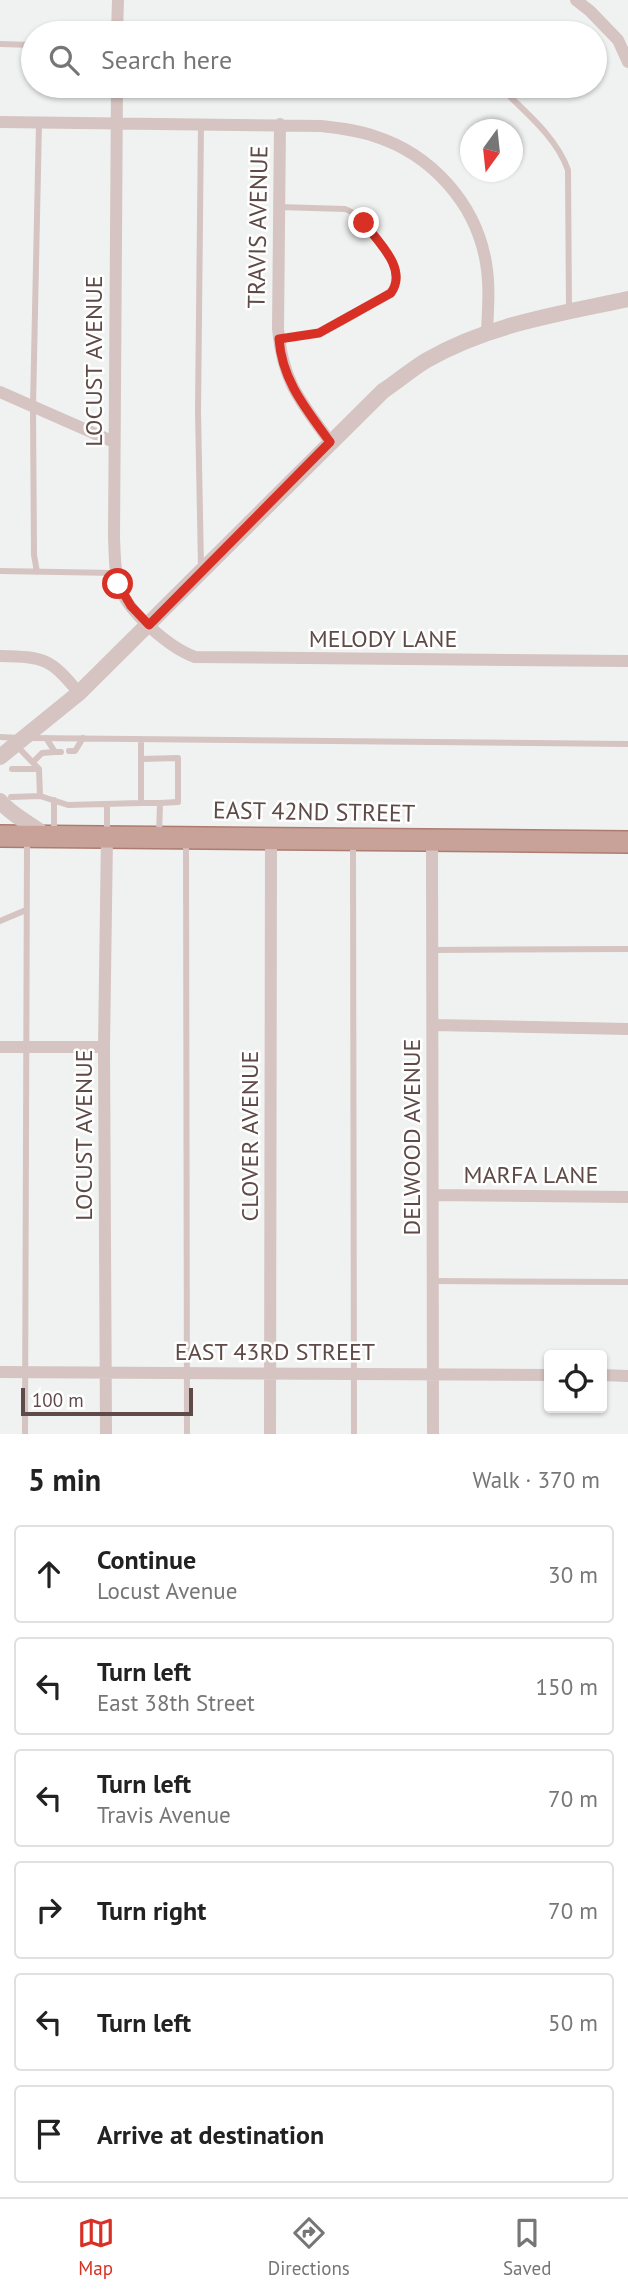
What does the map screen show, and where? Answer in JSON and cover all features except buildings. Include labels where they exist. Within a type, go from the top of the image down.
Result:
[{"type":"highway","name":"EAST 42ND STREET","points":[[0,836],[628,842]]},
{"type":"street","points":[[117,21],[118,0]]},
{"type":"street","points":[[576,0],[600,21]]},
{"type":"street","points":[[607,28],[618,40],[628,62]]},
{"type":"street","name":"LOCUST AVENUE","points":[[117,98],[114,442],[117,573],[122,594],[149,625]]},
{"type":"street","points":[[0,122],[321,126],[372,135],[405,149],[441,176],[462,202],[481,240],[488,277],[488,332]]},
{"type":"street","name":"TRAVIS AVENUE","points":[[280,124],[279,339],[285,372],[294,392],[330,442]]},
{"type":"street","points":[[6,769],[9,746],[79,692],[383,391],[427,360],[488,332],[514,323],[628,299]]},
{"type":"street","points":[[0,392],[114,442]]},
{"type":"street","name":"MELODY LANE","points":[[149,625],[181,652],[210,659],[628,661]]},
{"type":"street","points":[[0,656],[43,660],[60,670],[79,692]]},
{"type":"street","points":[[6,799],[8,810],[31,823],[43,837]]},
{"type":"street","name":"LOCUST AVENUE","points":[[106,1434],[104,1046],[107,836]]},
{"type":"street","name":"CLOVER AVENUE","points":[[270,1434],[271,838]]},
{"type":"street","name":"DELWOOD AVENUE","points":[[432,840],[433,1434]]},
{"type":"street","points":[[433,1026],[628,1029]]},
{"type":"street","points":[[0,1047],[104,1046]]},
{"type":"street","name":"MARFA LANE","points":[[433,1195],[628,1197]]},
{"type":"street","name":"EAST 43RD STREET","points":[[0,1372],[544,1375]]},
{"type":"street","points":[[607,1376],[628,1376]]},
{"type":"lane","points":[[0,44],[21,45]]},
{"type":"lane","points":[[511,98],[552,141],[568,170],[569,312]]},
{"type":"lane","points":[[37,572],[34,555],[33,406],[39,122]]},
{"type":"lane","points":[[201,123],[198,411],[201,573]]},
{"type":"lane","points":[[279,207],[345,209],[355,214],[394,264],[397,282],[391,293],[319,333],[279,339]]},
{"type":"lane","points":[[0,571],[117,573]]},
{"type":"lane","points":[[9,746],[46,738],[628,744]]},
{"type":"lane","points":[[46,738],[62,752]]},
{"type":"lane","points":[[33,762],[42,752],[75,751],[83,738]]},
{"type":"lane","points":[[141,739],[141,803]]},
{"type":"lane","points":[[9,746],[39,769],[40,796]]},
{"type":"lane","points":[[6,799],[40,796],[68,805],[178,802],[178,758],[141,759]]},
{"type":"lane","points":[[6,769],[39,769]]},
{"type":"lane","points":[[25,1434],[26,910],[54,800]]},
{"type":"lane","points":[[159,837],[160,803]]},
{"type":"lane","points":[[107,804],[107,836]]},
{"type":"lane","points":[[186,837],[187,1434]]},
{"type":"lane","points":[[353,839],[354,1434]]},
{"type":"lane","points":[[0,921],[26,910]]},
{"type":"lane","points":[[433,950],[628,949]]},
{"type":"lane","points":[[432,1282],[628,1282]]},
{"type":"route","points":[[118,584],[131,606],[149,625],[330,442],[294,392],[285,372],[279,339],[319,333],[391,293],[397,282],[397,270],[364,223]]}]
